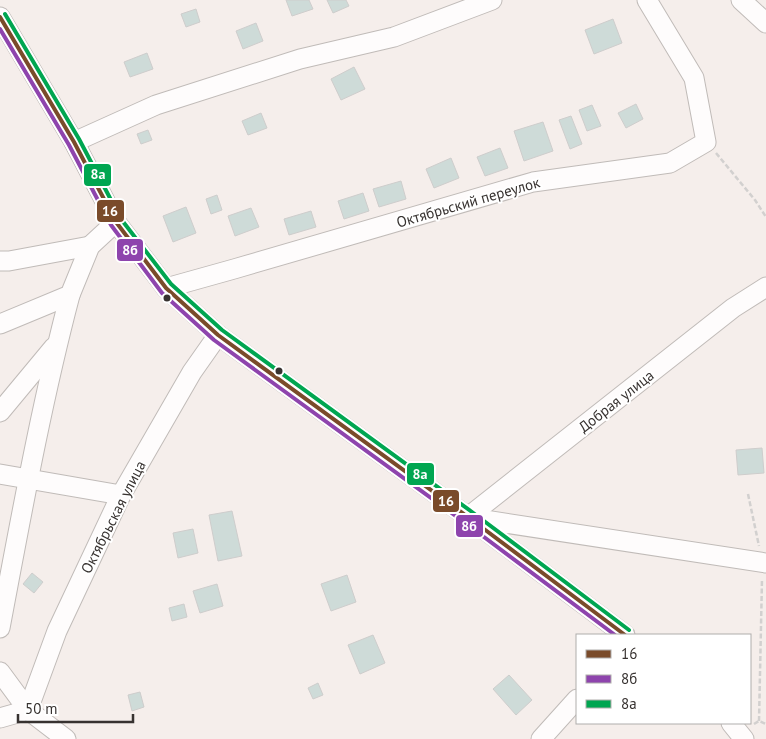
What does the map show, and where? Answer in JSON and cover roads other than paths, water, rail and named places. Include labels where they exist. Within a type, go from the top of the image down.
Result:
[{"type":"street","points":[[74,142],[156,105],[300,59],[394,37],[492,0]]},
{"type":"street","name":"Октябрьский переулок","points":[[166,288],[234,270],[534,182],[670,163],[706,142],[694,78],[647,0]]},
{"type":"street","points":[[741,0],[766,22]]},
{"type":"street","points":[[0,17],[74,142],[116,222],[166,288],[218,335],[468,517],[624,634]]},
{"type":"street","points":[[0,628],[28,480],[57,344],[70,295],[90,246],[116,222]]},
{"type":"street","points":[[0,261],[90,246]]},
{"type":"street","name":"Добрая улица","points":[[468,517],[734,308],[766,287]]},
{"type":"street","points":[[0,324],[70,295]]},
{"type":"street","name":"Октябрьская улица","points":[[28,710],[57,631],[121,495],[192,372],[218,335]]},
{"type":"street","points":[[0,412],[57,344]]},
{"type":"street","points":[[0,474],[121,495]]},
{"type":"street","points":[[468,517],[764,563]]},
{"type":"street","points":[[0,672],[28,710],[66,739]]},
{"type":"street","points":[[541,739],[576,700]]},
{"type":"street","points":[[0,718],[28,710]]},
{"type":"street","points":[[732,724],[744,739]]}]
